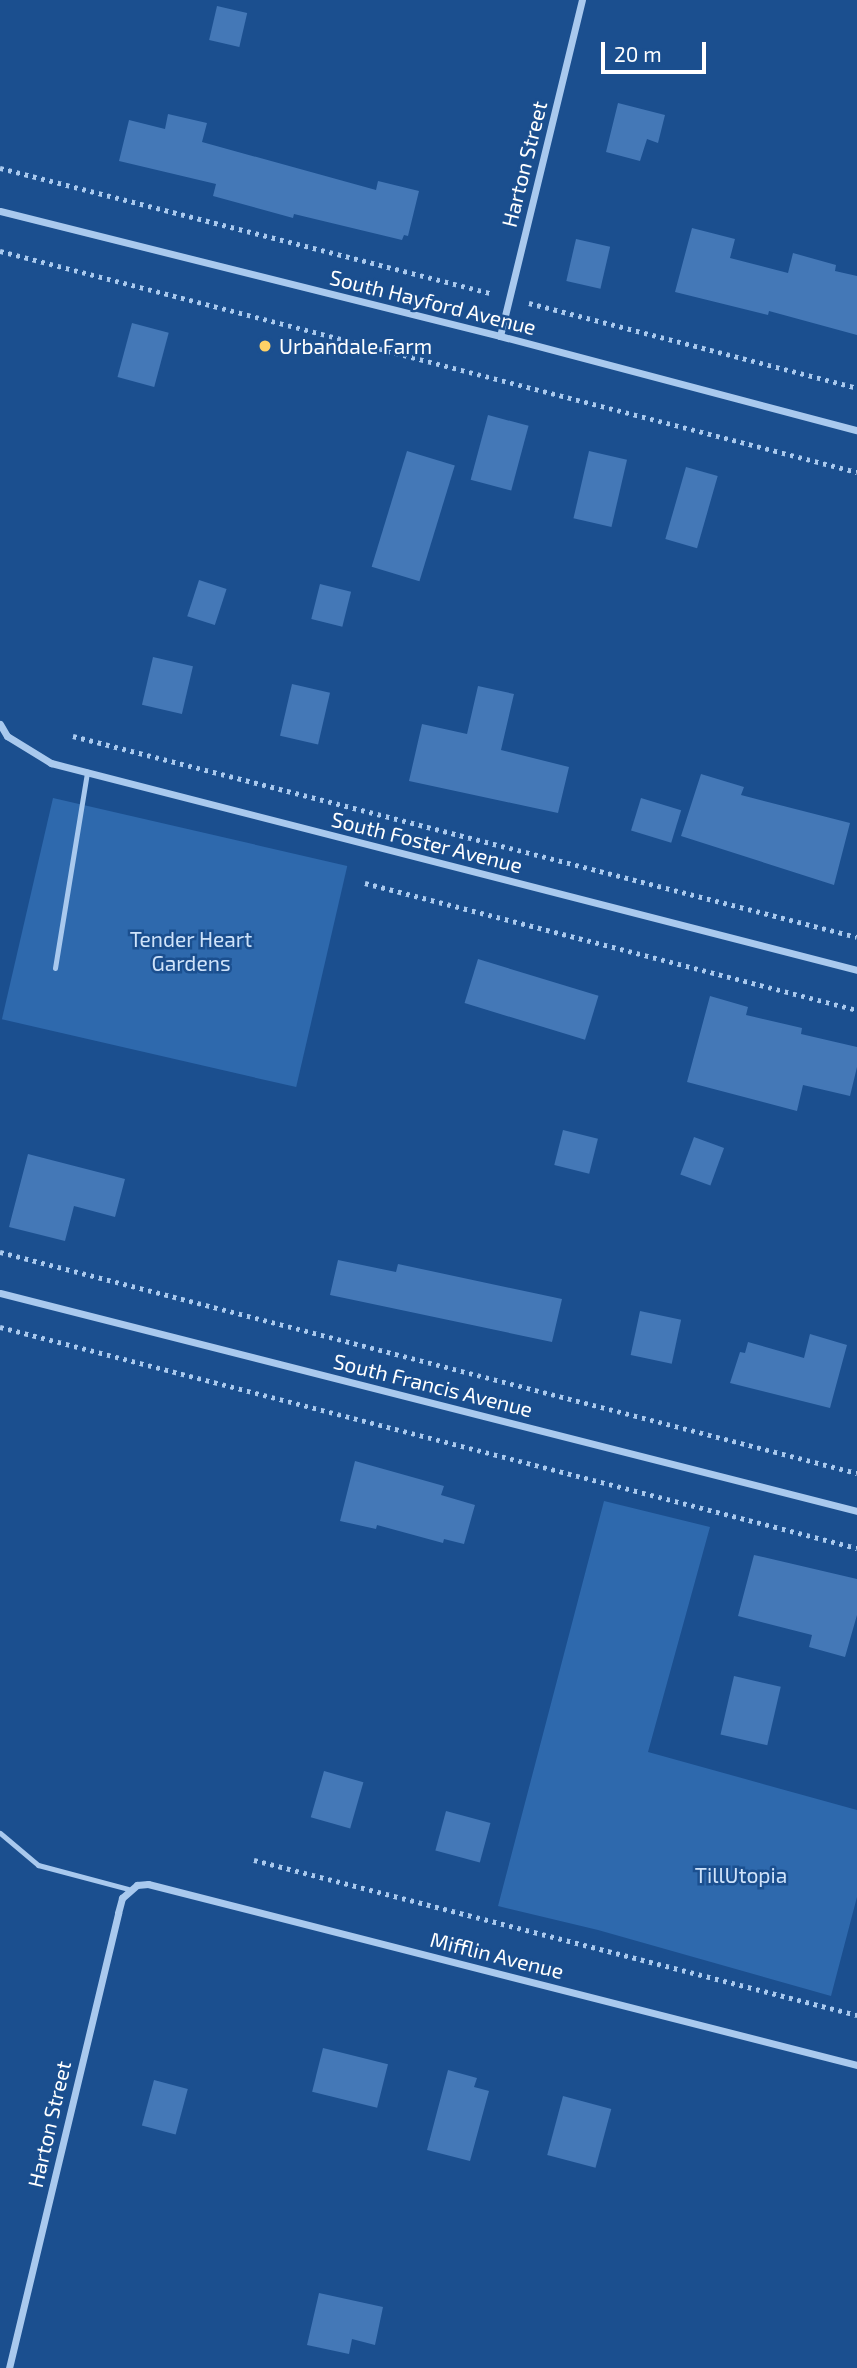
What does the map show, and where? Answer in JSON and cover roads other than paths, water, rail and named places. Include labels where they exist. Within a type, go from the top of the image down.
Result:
[{"type":"street","name":"Harton Street","points":[[500,336],[582,0]]},
{"type":"street","name":"South Hayford Avenue","points":[[0,211],[500,336],[857,430]]},
{"type":"street","name":"South Foster Avenue","points":[[0,724],[8,736],[51,763],[857,970]]},
{"type":"street","name":"South Francis Avenue","points":[[0,1293],[857,1511]]},
{"type":"street","name":"Mifflin Avenue","points":[[128,1889],[148,1884],[857,2065]]},
{"type":"street","name":"Harton Street","points":[[9,2368],[118,1913],[128,1889]]},
{"type":"lane","points":[[55,968],[87,772]]},
{"type":"lane","points":[[0,1833],[38,1865],[128,1889]]},
{"type":"place","name":"Urbandale Farm","points":[[265,346]]},
{"type":"park label","name":"Tender Heart Gardens","points":[[191,951]]},
{"type":"park label","name":"TillUtopia","points":[[741,1875]]}]
